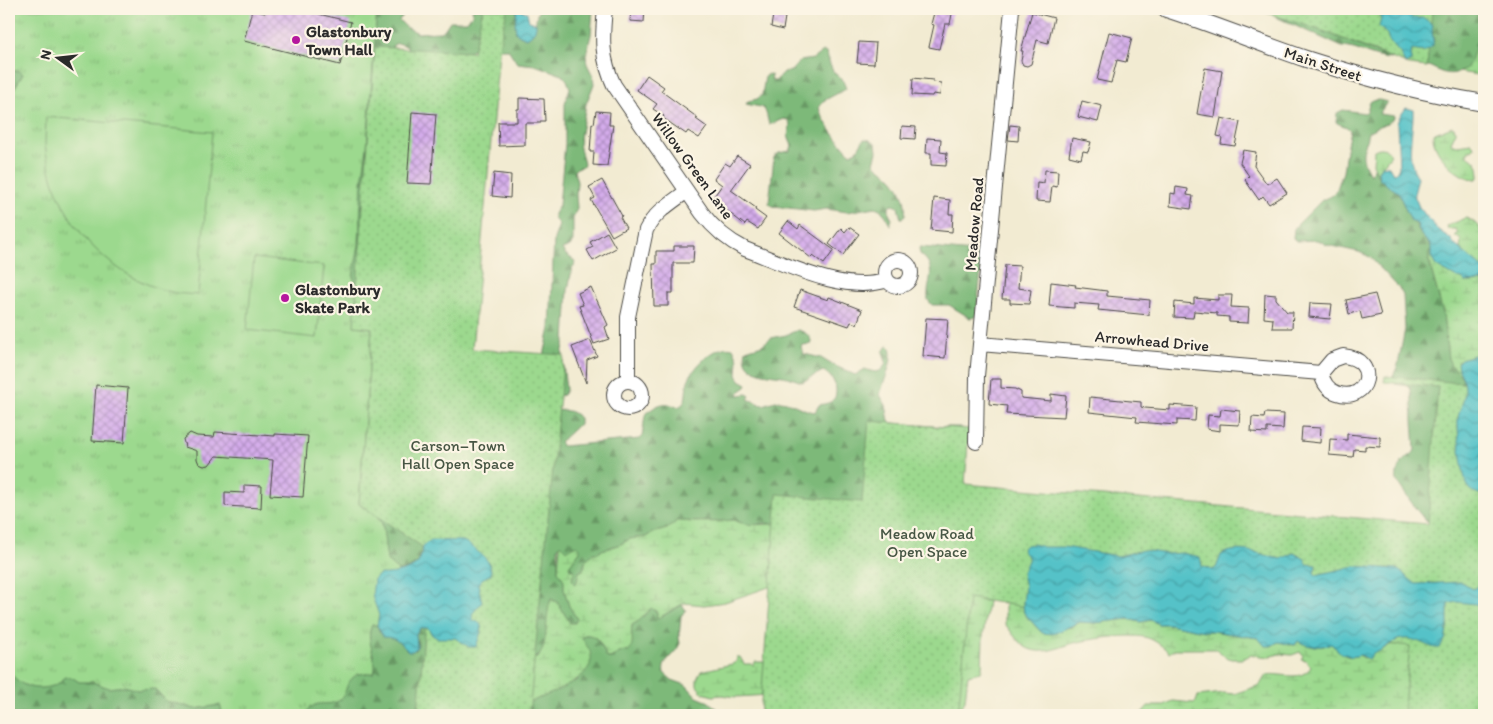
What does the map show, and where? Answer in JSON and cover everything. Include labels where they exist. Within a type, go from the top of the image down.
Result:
[{"type":"main road","name":"Main Street","points":[[1166,9],[1291,54],[1373,80],[1413,90],[1484,103]]},
{"type":"street","name":"Willow Green Lane","points":[[605,9],[603,49],[610,76],[687,191],[716,230],[734,244],[745,249],[835,281],[861,285],[887,280]]},
{"type":"street","name":"Meadow Road","points":[[976,442],[976,397],[980,344],[1012,9]]},
{"type":"street","points":[[628,381],[628,317],[646,230],[660,211],[687,191]]},
{"type":"street","name":"Arrowhead Drive","points":[[980,344],[1321,373]]},
{"type":"green space","points":[[9,9],[378,9],[355,326],[372,328],[359,504],[430,552],[418,715],[9,715]]},
{"type":"green space","points":[[377,9],[407,9],[399,20],[406,27],[418,33],[440,32],[444,30],[450,21],[467,21],[473,14],[472,9],[483,9],[475,48],[467,52],[459,54],[423,53],[412,51],[402,44],[393,45],[359,289],[353,277],[359,245],[362,182],[367,148]]},
{"type":"green space","name":"Carson–Town Hall Open Space","points":[[483,9],[507,9],[500,42],[472,349],[564,355],[529,715],[418,715],[430,552],[359,504],[372,328],[354,326],[375,47],[473,52]]},
{"type":"green space","points":[[499,9],[517,9],[516,33],[526,38],[535,29],[540,9],[593,9],[591,35],[586,55],[594,84],[586,104],[579,144],[584,164],[574,171],[577,182],[577,208],[573,218],[573,242],[570,246],[562,249],[565,254],[575,261],[568,290],[565,340],[562,355],[566,390],[563,395],[556,397],[544,365],[550,328],[554,239],[559,225],[554,218],[554,214],[559,205],[565,144],[565,103],[570,88],[567,80],[562,75],[535,65],[517,63],[508,49],[495,49]]},
{"type":"green space","points":[[1265,9],[1432,9],[1427,67],[1409,65],[1323,31],[1264,12]]},
{"type":"green space","points":[[1270,9],[1392,59],[1385,59],[1355,49],[1342,47],[1276,17]]},
{"type":"green space","points":[[1410,9],[1475,9],[1484,13],[1484,38],[1479,40],[1466,69],[1448,74],[1419,65],[1434,40],[1431,31],[1432,25]]},
{"type":"green space","points":[[1484,38],[1484,76],[1459,72],[1467,67],[1479,39]]},
{"type":"green space","points":[[823,51],[827,54],[830,66],[834,72],[843,80],[846,89],[823,101],[819,108],[821,114],[832,132],[850,153],[856,152],[864,139],[876,144],[877,152],[874,163],[895,182],[903,195],[905,205],[905,215],[901,219],[898,207],[889,206],[889,214],[892,219],[890,225],[886,216],[880,209],[875,207],[847,212],[826,209],[814,211],[772,206],[769,203],[774,157],[779,153],[790,151],[792,146],[788,136],[790,124],[788,120],[783,119],[769,125],[763,108],[746,104],[748,101],[757,99],[762,95],[765,76],[771,75],[772,81],[776,81],[782,73],[791,71],[800,61],[813,59]]},
{"type":"green space","points":[[9,71],[19,71],[23,74],[9,97]]},
{"type":"green space","points":[[1371,101],[1387,102],[1379,114],[1394,116],[1394,118],[1388,123],[1368,132],[1363,153],[1364,162],[1370,174],[1374,168],[1379,178],[1398,192],[1411,221],[1416,224],[1421,235],[1432,248],[1429,254],[1429,261],[1443,313],[1448,358],[1460,374],[1465,386],[1433,523],[1425,520],[1397,480],[1400,465],[1415,450],[1411,390],[1409,386],[1395,384],[1393,379],[1398,365],[1405,329],[1403,295],[1370,257],[1359,252],[1327,245],[1318,240],[1296,241],[1293,238],[1294,229],[1297,225],[1322,200],[1333,195],[1343,172],[1350,130],[1336,122],[1337,113],[1343,110],[1365,113]]},
{"type":"green space","points":[[46,117],[212,132],[198,295],[167,291],[129,275],[112,264],[83,235],[61,200],[53,181],[45,144]]},
{"type":"green space","points":[[1452,126],[1456,132],[1451,142],[1452,144],[1471,143],[1473,145],[1474,148],[1466,154],[1477,164],[1479,175],[1477,179],[1455,171],[1442,158],[1434,143],[1433,136],[1435,133]]},
{"type":"green space","points":[[1379,148],[1386,149],[1391,155],[1378,171],[1379,178],[1373,164],[1374,150]]},
{"type":"green space","points":[[1466,218],[1473,221],[1481,232],[1484,247],[1484,269],[1462,251],[1460,248],[1461,241],[1455,237],[1458,232],[1455,229],[1448,229],[1447,226]]},
{"type":"green space","points":[[919,248],[983,253],[976,317],[970,318],[949,305],[932,305],[928,300],[930,270],[926,259],[920,254]]},
{"type":"green space","points":[[1431,251],[1431,257],[1436,266],[1468,282],[1484,281],[1484,359],[1478,356],[1471,356],[1458,361],[1458,367],[1463,378],[1451,365],[1448,358],[1443,313],[1429,261]]},
{"type":"green space","name":"Glastonbury Skate Park","points":[[254,258],[324,266],[317,338],[247,330]]},
{"type":"green space","points":[[798,330],[808,335],[811,341],[811,344],[802,345],[804,354],[821,358],[855,375],[865,369],[875,372],[880,371],[886,362],[883,352],[889,346],[891,351],[890,363],[880,395],[886,405],[889,421],[892,423],[960,427],[964,429],[963,457],[809,527],[764,523],[749,526],[734,520],[709,522],[677,521],[667,529],[652,533],[646,537],[630,539],[602,550],[585,562],[583,570],[579,572],[577,582],[574,585],[572,578],[575,571],[570,569],[569,566],[580,551],[575,546],[567,550],[562,545],[558,547],[558,571],[564,580],[564,589],[569,606],[577,619],[575,623],[570,623],[557,602],[551,599],[545,642],[539,656],[534,658],[534,620],[542,581],[422,548],[419,562],[407,569],[398,571],[387,561],[383,528],[374,495],[532,415],[550,411],[569,411],[579,418],[579,424],[560,442],[562,446],[640,439],[642,437],[645,415],[653,408],[662,404],[677,407],[683,404],[687,384],[695,369],[706,357],[720,349],[733,348],[738,359],[737,375],[740,380],[747,384],[738,395],[747,394],[750,396],[748,399],[762,405],[781,401],[815,412],[819,405],[831,401],[836,395],[836,387],[826,373],[823,371],[802,382],[785,376],[757,371],[751,368],[745,358],[746,350],[762,345],[771,338]]},
{"type":"green space","name":"Meadow Road Open Space","points":[[1385,376],[1484,385],[1484,715],[1403,715],[1410,646],[1169,622],[1114,610],[1045,610],[969,598],[958,715],[760,715],[777,494],[862,502],[869,421],[969,429],[965,484],[1428,524],[1438,387],[1384,382]]},
{"type":"green space","points":[[734,520],[751,525],[781,524],[988,601],[983,637],[982,669],[980,672],[968,675],[965,700],[960,711],[967,715],[934,715],[768,695],[736,697],[713,696],[703,693],[697,686],[697,679],[701,671],[732,664],[736,662],[737,657],[740,657],[744,664],[751,664],[753,666],[755,662],[766,662],[773,588],[769,587],[725,602],[704,605],[684,603],[657,619],[657,612],[651,608],[640,620],[632,625],[632,644],[630,650],[610,658],[606,657],[596,638],[584,635],[582,638],[591,655],[590,665],[584,673],[562,688],[515,708],[541,577],[542,587],[534,620],[534,658],[538,658],[542,651],[551,599],[557,602],[570,623],[575,623],[577,619],[569,606],[564,589],[564,580],[558,571],[560,545],[567,550],[577,545],[580,548],[580,551],[569,566],[570,569],[575,571],[572,578],[574,584],[577,582],[579,572],[583,570],[586,560],[593,553],[599,553],[630,539],[646,537],[652,533],[667,529],[677,521],[709,522]]},
{"type":"green space","points":[[1005,597],[1023,604],[1024,613],[1040,631],[1071,627],[1080,622],[1095,623],[1128,619],[1140,622],[1151,620],[1158,624],[1169,624],[1258,638],[1271,646],[1278,642],[1295,645],[1298,641],[1314,646],[1331,644],[1346,656],[1359,655],[1364,658],[1369,657],[1374,652],[1385,648],[1397,640],[1413,639],[1484,715],[1140,715],[1148,706],[1162,706],[1173,701],[1193,703],[1196,702],[1198,696],[1224,693],[1234,694],[1260,685],[1266,675],[1296,676],[1307,672],[1311,667],[1306,660],[1301,659],[1303,656],[1300,652],[1292,655],[1279,654],[1269,657],[1252,655],[1241,659],[1232,659],[1216,649],[1175,649],[1169,653],[1154,641],[1141,637],[1100,638],[1052,650],[1035,651],[1022,645],[1005,624]]},
{"type":"green space","points":[[682,605],[686,610],[681,616],[680,643],[667,661],[664,673],[672,680],[686,685],[697,697],[709,702],[724,715],[305,715],[309,709],[317,704],[340,700],[349,682],[357,674],[374,673],[375,662],[370,643],[372,625],[377,625],[380,633],[401,642],[406,649],[415,650],[418,645],[416,634],[420,628],[424,627],[533,700],[578,680],[583,635],[594,637],[601,644],[606,657],[610,658],[621,652],[629,651],[632,644],[632,625],[640,620],[649,609],[651,608],[657,612],[657,619]]},
{"type":"green space","points":[[9,672],[23,684],[34,688],[55,685],[66,677],[73,678],[79,682],[92,682],[109,688],[125,686],[138,690],[155,689],[166,701],[195,709],[220,705],[223,715],[9,715]]},
{"type":"water","points":[[517,9],[527,12],[529,21],[536,23],[534,32],[526,38],[516,33]]},
{"type":"water","points":[[1376,9],[1410,9],[1412,18],[1424,18],[1433,25],[1433,46],[1424,52],[1412,50],[1412,61],[1405,64],[1400,53],[1389,41],[1387,34],[1379,27],[1381,19]]},
{"type":"water","points":[[1406,108],[1413,110],[1411,162],[1418,177],[1414,195],[1419,207],[1437,229],[1484,269],[1484,281],[1465,282],[1436,266],[1431,257],[1431,246],[1421,235],[1417,224],[1411,221],[1398,192],[1379,178],[1378,171],[1382,165],[1389,166],[1393,173],[1399,168],[1397,123]]},
{"type":"water","points":[[1474,355],[1484,359],[1484,495],[1469,488],[1466,481],[1458,432],[1458,418],[1465,388],[1457,363],[1461,359]]},
{"type":"water","points":[[431,540],[463,541],[483,556],[490,565],[491,574],[482,579],[478,584],[482,602],[472,614],[473,620],[480,623],[482,629],[476,647],[469,647],[455,638],[437,638],[432,635],[428,628],[420,628],[416,634],[417,647],[413,651],[408,651],[395,639],[383,637],[377,625],[379,615],[372,596],[374,579],[380,574],[395,573],[412,567],[419,561],[424,545]]},
{"type":"water","points":[[1034,544],[1043,547],[1064,547],[1118,556],[1143,550],[1167,554],[1182,553],[1200,557],[1202,566],[1212,570],[1216,568],[1221,555],[1235,550],[1243,550],[1281,559],[1294,553],[1305,559],[1307,564],[1316,565],[1314,573],[1316,575],[1355,566],[1397,569],[1416,584],[1461,582],[1473,589],[1478,586],[1484,577],[1484,605],[1457,602],[1448,604],[1448,624],[1445,640],[1440,648],[1413,640],[1402,639],[1394,641],[1381,651],[1373,653],[1369,659],[1360,655],[1352,657],[1342,654],[1331,644],[1313,646],[1305,645],[1298,641],[1295,645],[1278,642],[1271,646],[1265,646],[1258,638],[1169,624],[1158,624],[1151,620],[1140,622],[1128,619],[1095,623],[1080,622],[1053,634],[1042,633],[1024,613],[1023,604],[1025,586],[1022,574],[1029,558],[1022,549],[1026,545]]},
{"type":"building","name":"Glastonbury Town Hall","points":[[266,9],[308,9],[307,11],[351,22],[340,65],[244,41],[252,10],[265,13]]},
{"type":"building","points":[[631,9],[645,9],[644,22],[630,21]]},
{"type":"building","points":[[935,9],[953,9],[950,24],[945,24],[939,49],[929,47],[934,25],[931,24]]},
{"type":"building","points":[[1032,12],[1054,18],[1048,43],[1037,40],[1031,64],[1027,66],[1023,65],[1021,61],[1023,51],[1021,51]]},
{"type":"building","points":[[773,15],[785,17],[783,30],[771,27]]},
{"type":"building","points":[[1109,32],[1132,38],[1126,62],[1117,60],[1111,83],[1097,80]]},
{"type":"building","points":[[859,42],[876,43],[874,64],[857,63]]},
{"type":"building","points":[[1205,68],[1222,71],[1215,117],[1197,114]]},
{"type":"building","points":[[647,75],[664,87],[661,91],[698,118],[696,119],[707,127],[699,138],[688,131],[686,134],[663,118],[664,116],[653,109],[657,104],[637,90]]},
{"type":"building","points":[[913,78],[933,80],[933,82],[941,83],[940,95],[912,95]]},
{"type":"building","points":[[519,98],[544,99],[545,121],[525,123],[525,145],[499,146],[498,122],[517,122]]},
{"type":"building","points":[[1082,101],[1102,106],[1098,122],[1078,117]]},
{"type":"building","points":[[596,111],[610,112],[609,125],[613,125],[607,166],[593,165],[594,152],[590,152],[592,123],[594,124]]},
{"type":"building","points":[[412,112],[436,114],[431,184],[407,183]]},
{"type":"building","points":[[1221,118],[1240,122],[1235,146],[1221,144],[1222,137],[1217,136]]},
{"type":"building","points":[[1010,125],[1019,126],[1018,141],[1008,140]]},
{"type":"building","points":[[902,126],[916,127],[915,139],[901,138]]},
{"type":"building","points":[[927,138],[941,139],[940,152],[947,153],[946,166],[931,165],[931,153],[926,153]]},
{"type":"building","points":[[1072,138],[1091,142],[1088,152],[1083,151],[1081,159],[1069,156]]},
{"type":"building","points":[[1243,150],[1256,152],[1254,166],[1267,184],[1277,178],[1287,193],[1269,204],[1263,196],[1259,200],[1245,180],[1249,176],[1240,163]]},
{"type":"building","points":[[737,156],[750,164],[731,190],[756,208],[755,210],[766,218],[758,229],[747,222],[745,225],[712,199],[722,185],[714,179],[725,163],[730,166]]},
{"type":"building","points":[[1045,170],[1058,171],[1057,187],[1052,186],[1050,202],[1036,201],[1037,182],[1044,183]]},
{"type":"building","points":[[494,173],[511,175],[510,198],[492,196]]},
{"type":"building","points":[[602,180],[622,216],[620,217],[626,228],[612,236],[591,200],[595,198],[589,187]]},
{"type":"building","points":[[1176,187],[1188,189],[1187,195],[1193,196],[1191,209],[1170,206],[1171,193],[1175,194]]},
{"type":"building","points":[[934,198],[950,200],[949,214],[953,214],[952,232],[931,230]]},
{"type":"building","points":[[788,221],[798,229],[800,225],[834,250],[824,264],[813,256],[811,258],[779,233]]},
{"type":"building","points":[[849,227],[859,234],[843,255],[829,244],[841,228],[845,232]]},
{"type":"building","points":[[607,232],[616,248],[593,261],[587,250],[593,247],[590,242]]},
{"type":"building","points":[[674,246],[694,246],[693,263],[673,263],[673,293],[668,293],[668,306],[654,306],[653,264],[656,264],[656,251],[674,251]]},
{"type":"building","points":[[1005,265],[1020,266],[1018,288],[1031,290],[1029,304],[1010,303],[1010,299],[1002,299]]},
{"type":"building","points":[[1051,282],[1107,291],[1107,296],[1150,300],[1149,315],[1098,310],[1099,305],[1074,303],[1074,308],[1049,306]]},
{"type":"building","points":[[591,287],[608,325],[605,327],[609,339],[594,344],[579,306],[583,305],[578,293]]},
{"type":"building","points":[[800,290],[828,300],[829,297],[862,310],[857,324],[851,322],[849,326],[794,307]]},
{"type":"building","points":[[1265,294],[1276,295],[1276,299],[1287,312],[1293,312],[1292,328],[1272,328],[1273,319],[1264,318]]},
{"type":"building","points":[[1375,294],[1381,315],[1362,319],[1360,311],[1349,314],[1346,300]]},
{"type":"building","points":[[1218,295],[1232,295],[1231,307],[1249,308],[1248,323],[1229,322],[1229,317],[1217,316],[1217,313],[1194,311],[1193,318],[1174,317],[1175,302],[1194,304],[1194,298],[1218,300]]},
{"type":"building","points":[[1310,303],[1332,304],[1330,319],[1309,317]]},
{"type":"building","points":[[926,318],[948,319],[945,358],[923,356]]},
{"type":"building","points":[[590,340],[597,356],[587,360],[586,383],[572,347]]},
{"type":"building","points":[[991,379],[1001,379],[1001,388],[1015,389],[1021,392],[1021,398],[1051,401],[1051,394],[1066,396],[1064,417],[1006,414],[1007,406],[989,404]]},
{"type":"building","points":[[96,385],[128,388],[124,443],[92,441]]},
{"type":"building","points":[[1090,397],[1141,402],[1141,407],[1145,408],[1170,410],[1170,405],[1196,407],[1195,421],[1177,420],[1177,425],[1136,422],[1137,417],[1089,412]]},
{"type":"building","points":[[1221,409],[1240,411],[1239,425],[1220,424],[1220,431],[1207,429],[1208,415],[1220,416]]},
{"type":"building","points":[[1265,413],[1284,414],[1283,429],[1267,428],[1267,433],[1251,432],[1252,417],[1264,418]]},
{"type":"building","points":[[1302,427],[1321,428],[1320,443],[1301,441]]},
{"type":"building","points":[[215,432],[308,436],[303,497],[270,495],[273,460],[216,456],[209,465],[199,464],[197,451],[185,447],[183,439],[190,433],[197,436],[214,437]]},
{"type":"building","points":[[1347,434],[1380,437],[1380,447],[1365,446],[1365,450],[1354,449],[1353,457],[1329,455],[1330,439],[1347,440]]},
{"type":"building","points":[[244,485],[262,486],[261,508],[225,506],[225,492],[244,493]]},
{"type":"place","name":"Glastonbury Town Hall","points":[[296,40]]},
{"type":"place","name":"Glastonbury Skate Park","points":[[285,298]]}]
